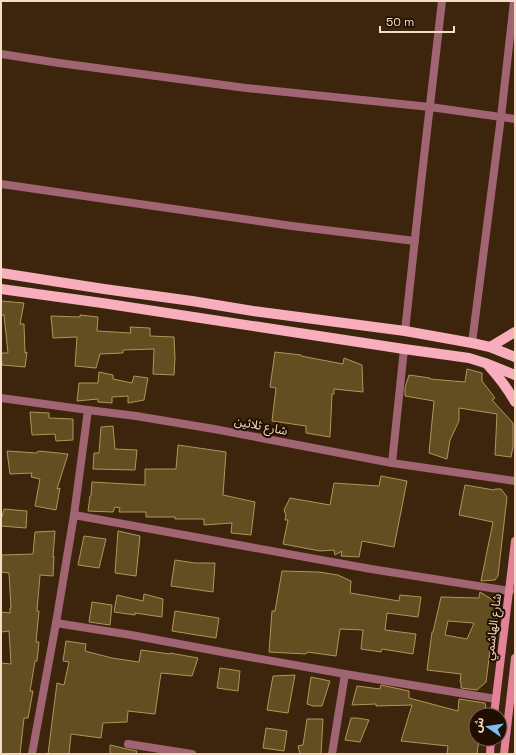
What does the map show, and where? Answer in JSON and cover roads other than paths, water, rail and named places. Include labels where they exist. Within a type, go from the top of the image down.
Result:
[{"type":"main road","points":[[1,273],[253,311],[405,331],[490,347],[515,357]]},
{"type":"main road","points":[[1,289],[469,358],[485,362],[515,375]]},
{"type":"main road","points":[[102,303],[104,289]]},
{"type":"main road","points":[[490,347],[515,332]]},
{"type":"main road","points":[[485,362],[500,378],[515,402]]},
{"type":"main road","name":"شارع الهاشمي","points":[[495,707],[515,541]]},
{"type":"main road","points":[[504,754],[515,658]]},
{"type":"street","points":[[405,331],[442,1]]},
{"type":"street","points":[[472,343],[501,117],[514,1]]},
{"type":"street","points":[[1,54],[246,88],[430,107],[515,119]]},
{"type":"street","points":[[1,184],[292,226],[415,241]]},
{"type":"street","points":[[392,463],[404,349]]},
{"type":"street","name":"شارع ثلاثين","points":[[1,398],[136,416],[392,463],[515,481]]},
{"type":"street","points":[[32,754],[74,515],[88,410]]},
{"type":"street","points":[[74,515],[371,568],[510,591]]},
{"type":"street","points":[[56,623],[496,699]]},
{"type":"street","points":[[332,754],[345,674]]},
{"type":"street","points":[[128,744],[192,754]]}]
